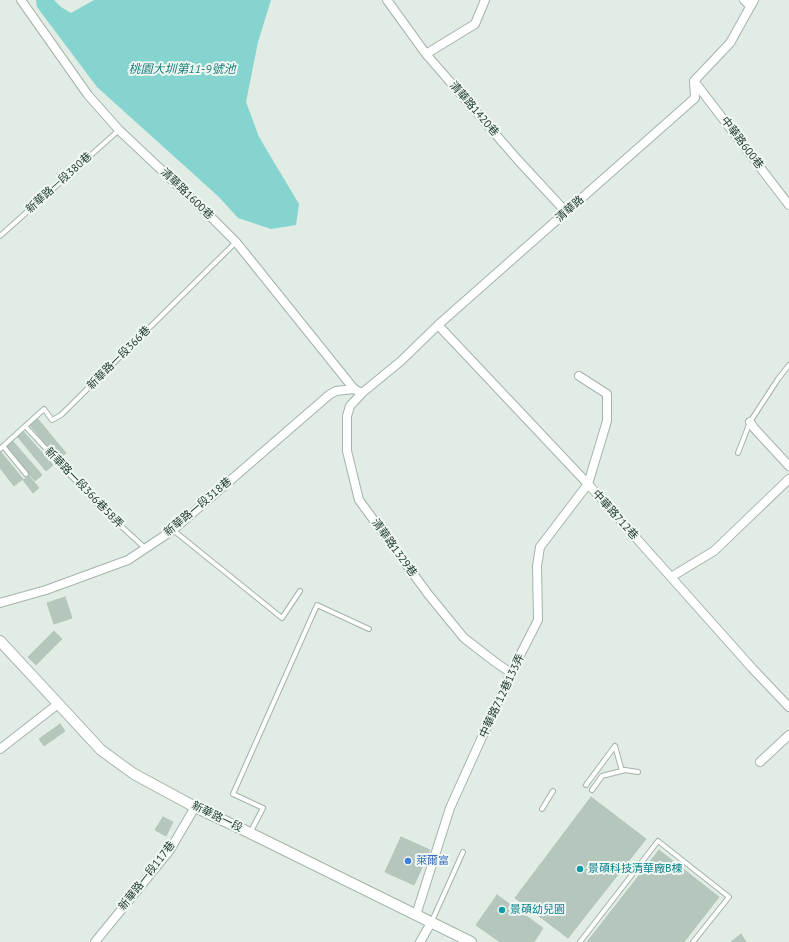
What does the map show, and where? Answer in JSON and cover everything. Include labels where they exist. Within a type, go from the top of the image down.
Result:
[{"type":"street","name":"清華路1600巷","points":[[21,0],[88,95],[119,130],[236,242],[354,389]]},
{"type":"street","name":"清華路1420巷","points":[[387,0],[426,54],[517,159],[566,212]]},
{"type":"street","points":[[426,54],[475,24],[485,0]]},
{"type":"street","points":[[694,81],[730,43],[752,3],[744,0]]},
{"type":"street","name":"中華路600巷","points":[[694,81],[789,205]]},
{"type":"street","name":"清華路","points":[[362,392],[401,361],[438,325],[695,98],[694,81]]},
{"type":"street","name":"中華路712巷","points":[[438,325],[588,484],[752,668],[789,707]]},
{"type":"street","points":[[579,376],[607,394],[607,421],[588,484]]},
{"type":"street","points":[[354,389],[362,392]]},
{"type":"street","name":"新華路一段318巷","points":[[0,603],[46,590],[128,560],[173,530],[329,395],[336,391],[354,389]]},
{"type":"street","name":"清華路1329巷","points":[[362,392],[350,406],[347,416],[347,451],[359,500],[428,594],[464,638],[511,673]]},
{"type":"street","points":[[750,422],[789,466]]},
{"type":"street","points":[[671,577],[714,551],[789,479]]},
{"type":"street","name":"中華路712巷133弄","points":[[416,916],[450,808],[511,673],[538,620],[537,566],[540,547],[588,484]]},
{"type":"street","name":"新華路一段","points":[[0,642],[101,750],[134,774],[195,807],[471,942]]},
{"type":"street","points":[[0,749],[58,704]]},
{"type":"street","points":[[760,762],[789,735]]},
{"type":"street","name":"新華路一段117巷","points":[[95,942],[170,850],[195,807]]},
{"type":"street","points":[[420,942],[431,923]]},
{"type":"lane","name":"新華路一段380巷","points":[[0,236],[119,130]]},
{"type":"lane","name":"新華路一段366巷","points":[[1,448],[44,409],[52,420],[61,415],[236,242]]},
{"type":"lane","points":[[738,453],[750,422],[789,365]]},
{"type":"lane","name":"新華路一段366巷58弄","points":[[25,426],[98,505],[145,548]]},
{"type":"lane","points":[[1,448],[26,474]]},
{"type":"lane","points":[[173,530],[282,618],[300,591]]},
{"type":"lane","points":[[250,833],[263,808],[233,794],[317,605],[369,629]]},
{"type":"lane","points":[[586,785],[615,746],[622,771]]},
{"type":"lane","points":[[592,790],[602,776],[625,770],[638,772]]},
{"type":"lane","points":[[542,808],[553,790]]},
{"type":"lane","points":[[580,942],[658,841],[729,897],[693,942]]},
{"type":"lane","points":[[431,923],[463,852]]},
{"type":"water","name":"桃園大圳第11-9號池","points":[[36,0],[54,0],[61,7],[71,13],[94,0],[271,0],[258,42],[246,102],[259,137],[299,204],[296,225],[271,229],[238,218],[219,197],[97,87],[37,7]]},
{"type":"building","points":[[37,418],[66,453],[59,460],[29,424]]},
{"type":"building","points":[[22,430],[53,465],[46,471],[16,435]]},
{"type":"building","points":[[11,439],[42,475],[35,481],[4,445]]},
{"type":"building","points":[[0,451],[23,479],[14,486],[0,468]]},
{"type":"building","points":[[29,476],[39,488],[33,493],[23,480]]},
{"type":"building","points":[[65,597],[72,618],[54,624],[47,603]]},
{"type":"building","points":[[54,631],[62,639],[36,665],[28,657]]},
{"type":"building","points":[[60,724],[65,731],[44,746],[39,739]]},
{"type":"building","name":"景碩科技清華廠B棟","points":[[591,797],[646,839],[568,938],[515,898]]},
{"type":"building","points":[[163,817],[173,822],[166,836],[155,830]]},
{"type":"building","name":"萊爾富","points":[[401,837],[430,850],[414,885],[385,872]]},
{"type":"building","points":[[659,850],[719,897],[684,942],[587,942]]},
{"type":"building","name":"景碩幼兒園","points":[[497,895],[543,928],[534,942],[500,942],[476,925]]},
{"type":"building","points":[[741,934],[746,942],[731,942]]},
{"type":"place","name":"萊爾富","points":[[408,861]]},
{"type":"place","name":"景碩科技清華廠B棟","points":[[580,869]]},
{"type":"place","name":"景碩幼兒園","points":[[502,910]]}]
